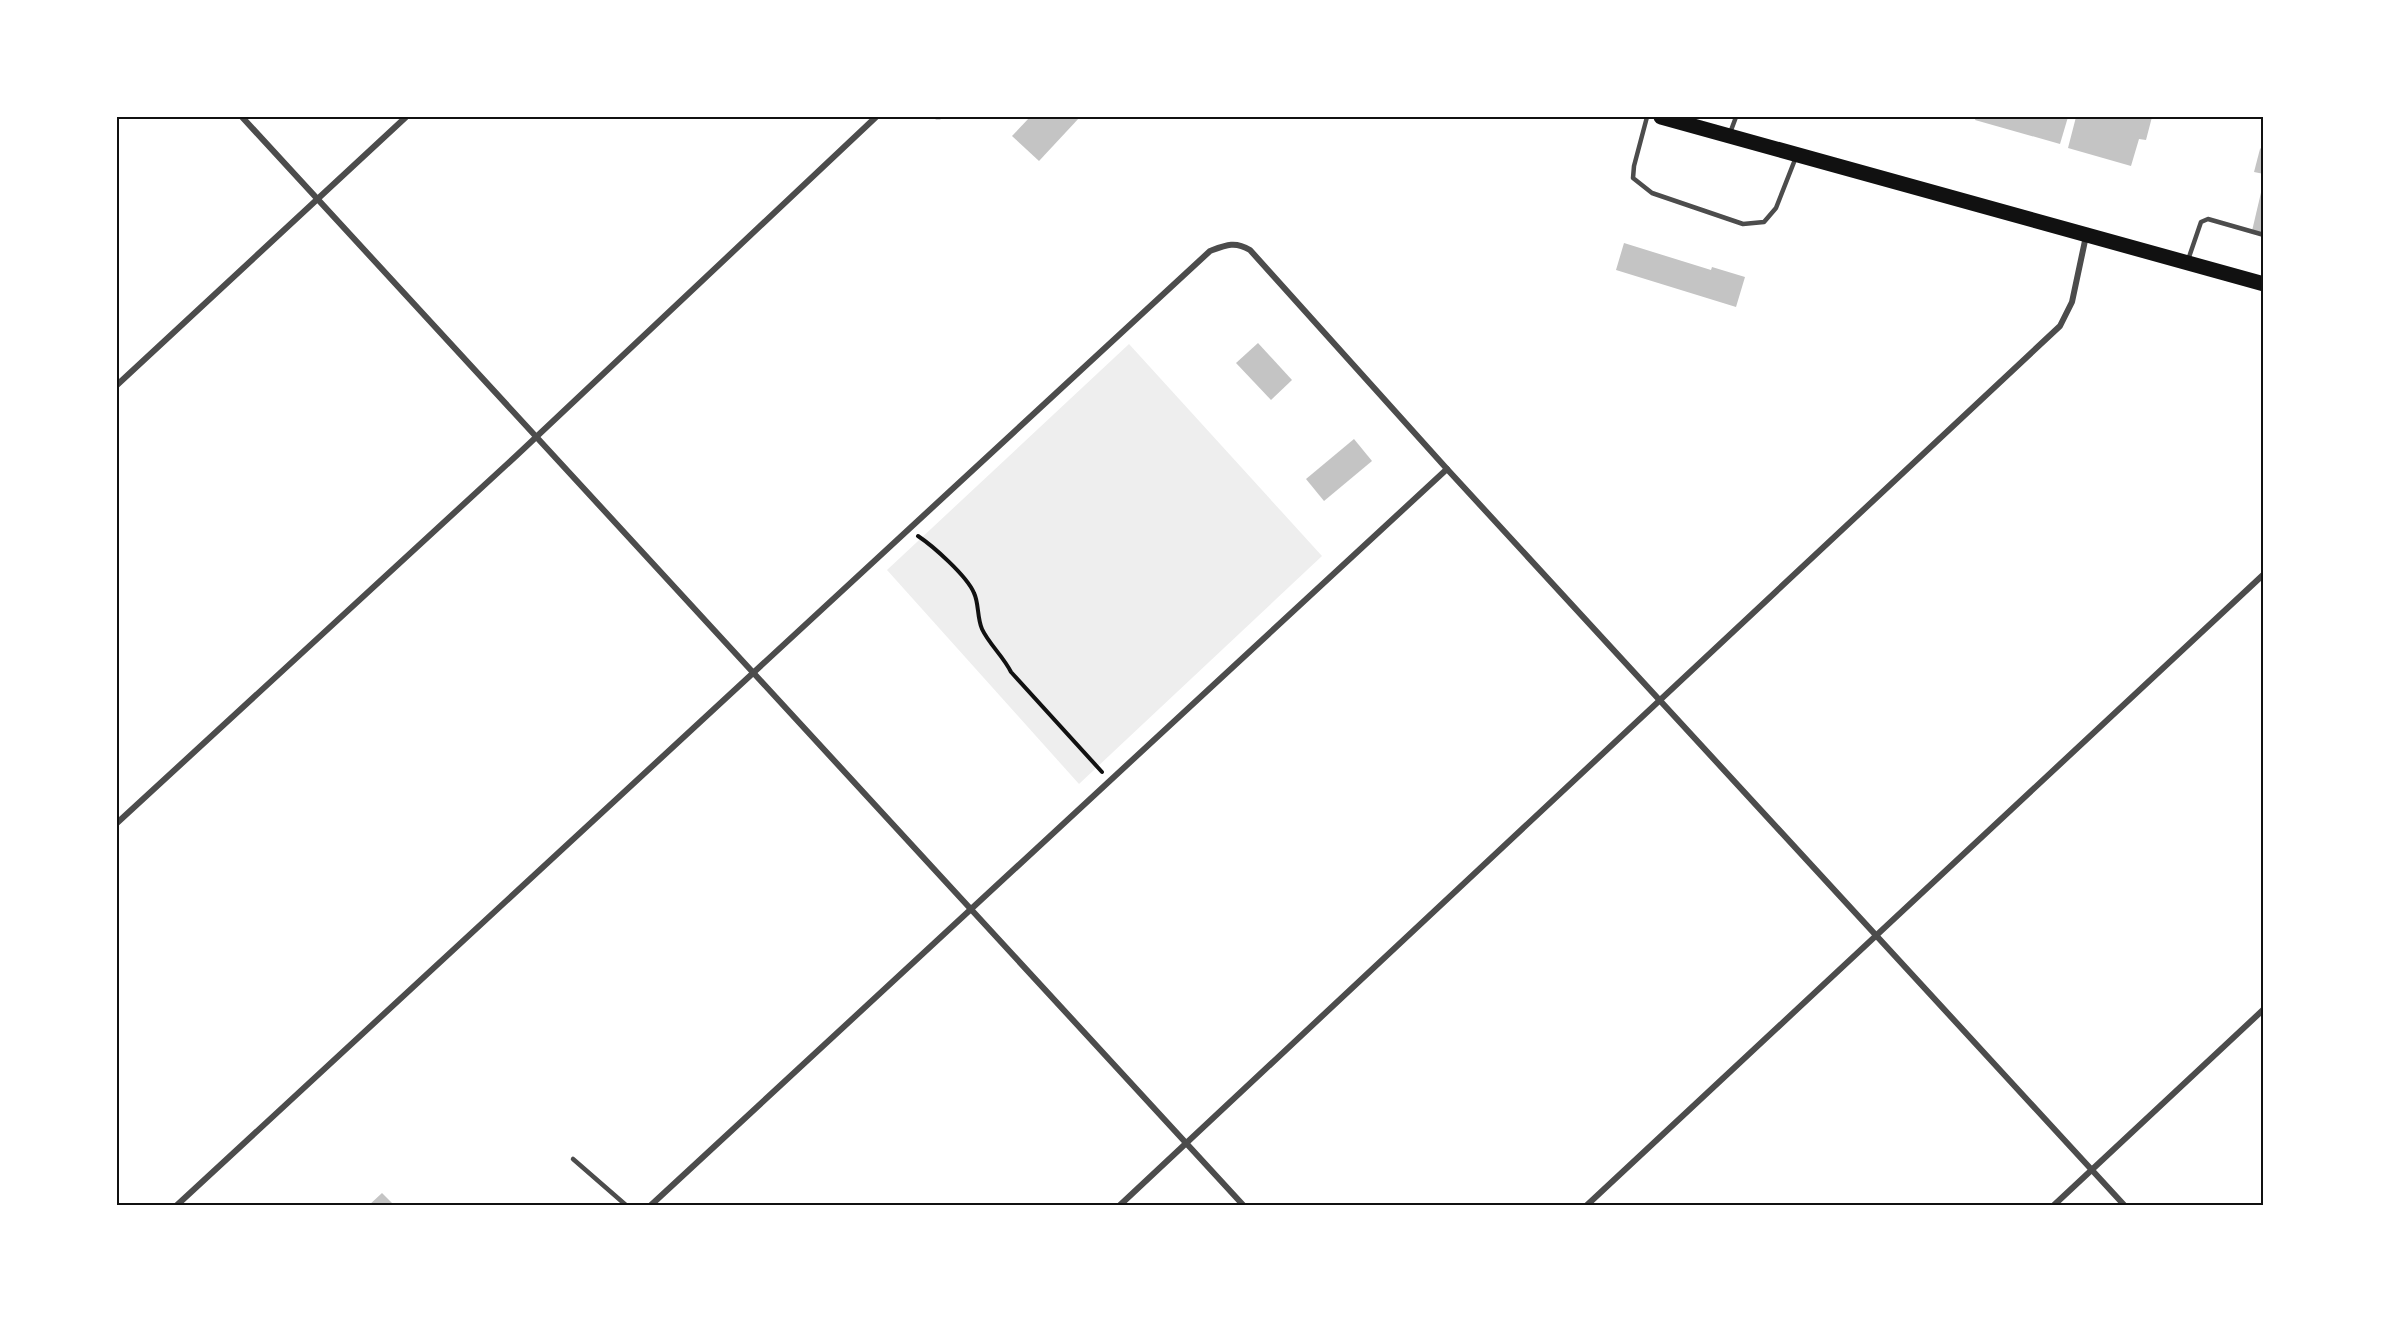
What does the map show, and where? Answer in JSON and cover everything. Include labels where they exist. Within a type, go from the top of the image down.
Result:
[{"type":"main road","points":[[1661,117],[2264,284]]},
{"type":"street","points":[[242,117],[1244,1206]]},
{"type":"street","points":[[117,385],[406,117]]},
{"type":"street","points":[[117,823],[536,437],[876,117]]},
{"type":"street","points":[[1119,1206],[2060,326],[2072,302],[2086,235]]},
{"type":"street","points":[[176,1206],[1210,251],[1230,244],[1240,244],[1250,250],[1447,470],[1662,700],[2125,1206]]},
{"type":"street","points":[[650,1206],[1447,470]]},
{"type":"street","points":[[1586,1206],[2264,573]]},
{"type":"street","points":[[2053,1206],[2264,1009]]},
{"type":"lane","points":[[1647,117],[1634,166],[1634,178],[1652,193],[1743,224],[1764,222],[1776,208],[1797,155]]},
{"type":"lane","points":[[1729,136],[1736,117]]},
{"type":"lane","points":[[2187,263],[2201,222],[2208,219],[2264,235]]},
{"type":"lane","points":[[573,1159],[627,1206]]},
{"type":"path","points":[[908,529],[933,546],[975,593],[981,626],[1003,656],[1011,672],[1109,781]]},
{"type":"shaded area","points":[[1129,344],[1322,556],[1079,784],[887,570]]},
{"type":"building","points":[[1030,117],[1080,117],[1039,161],[1012,136]]},
{"type":"building","points":[[1976,117],[2068,117],[2060,144],[1975,120]]},
{"type":"building","points":[[2076,117],[2152,117],[2146,140],[2139,139],[2131,166],[2068,148]]},
{"type":"building","points":[[2264,145],[2264,174],[2254,172],[2260,149]]},
{"type":"building","points":[[2264,185],[2264,234],[2252,231]]},
{"type":"building","points":[[1624,243],[1711,270],[1712,267],[1745,277],[1736,307],[1616,270]]},
{"type":"building","points":[[1258,343],[1292,380],[1271,400],[1236,363]]},
{"type":"building","points":[[1354,439],[1372,461],[1324,501],[1306,479]]},
{"type":"building","points":[[382,1193],[395,1206],[368,1206]]}]
